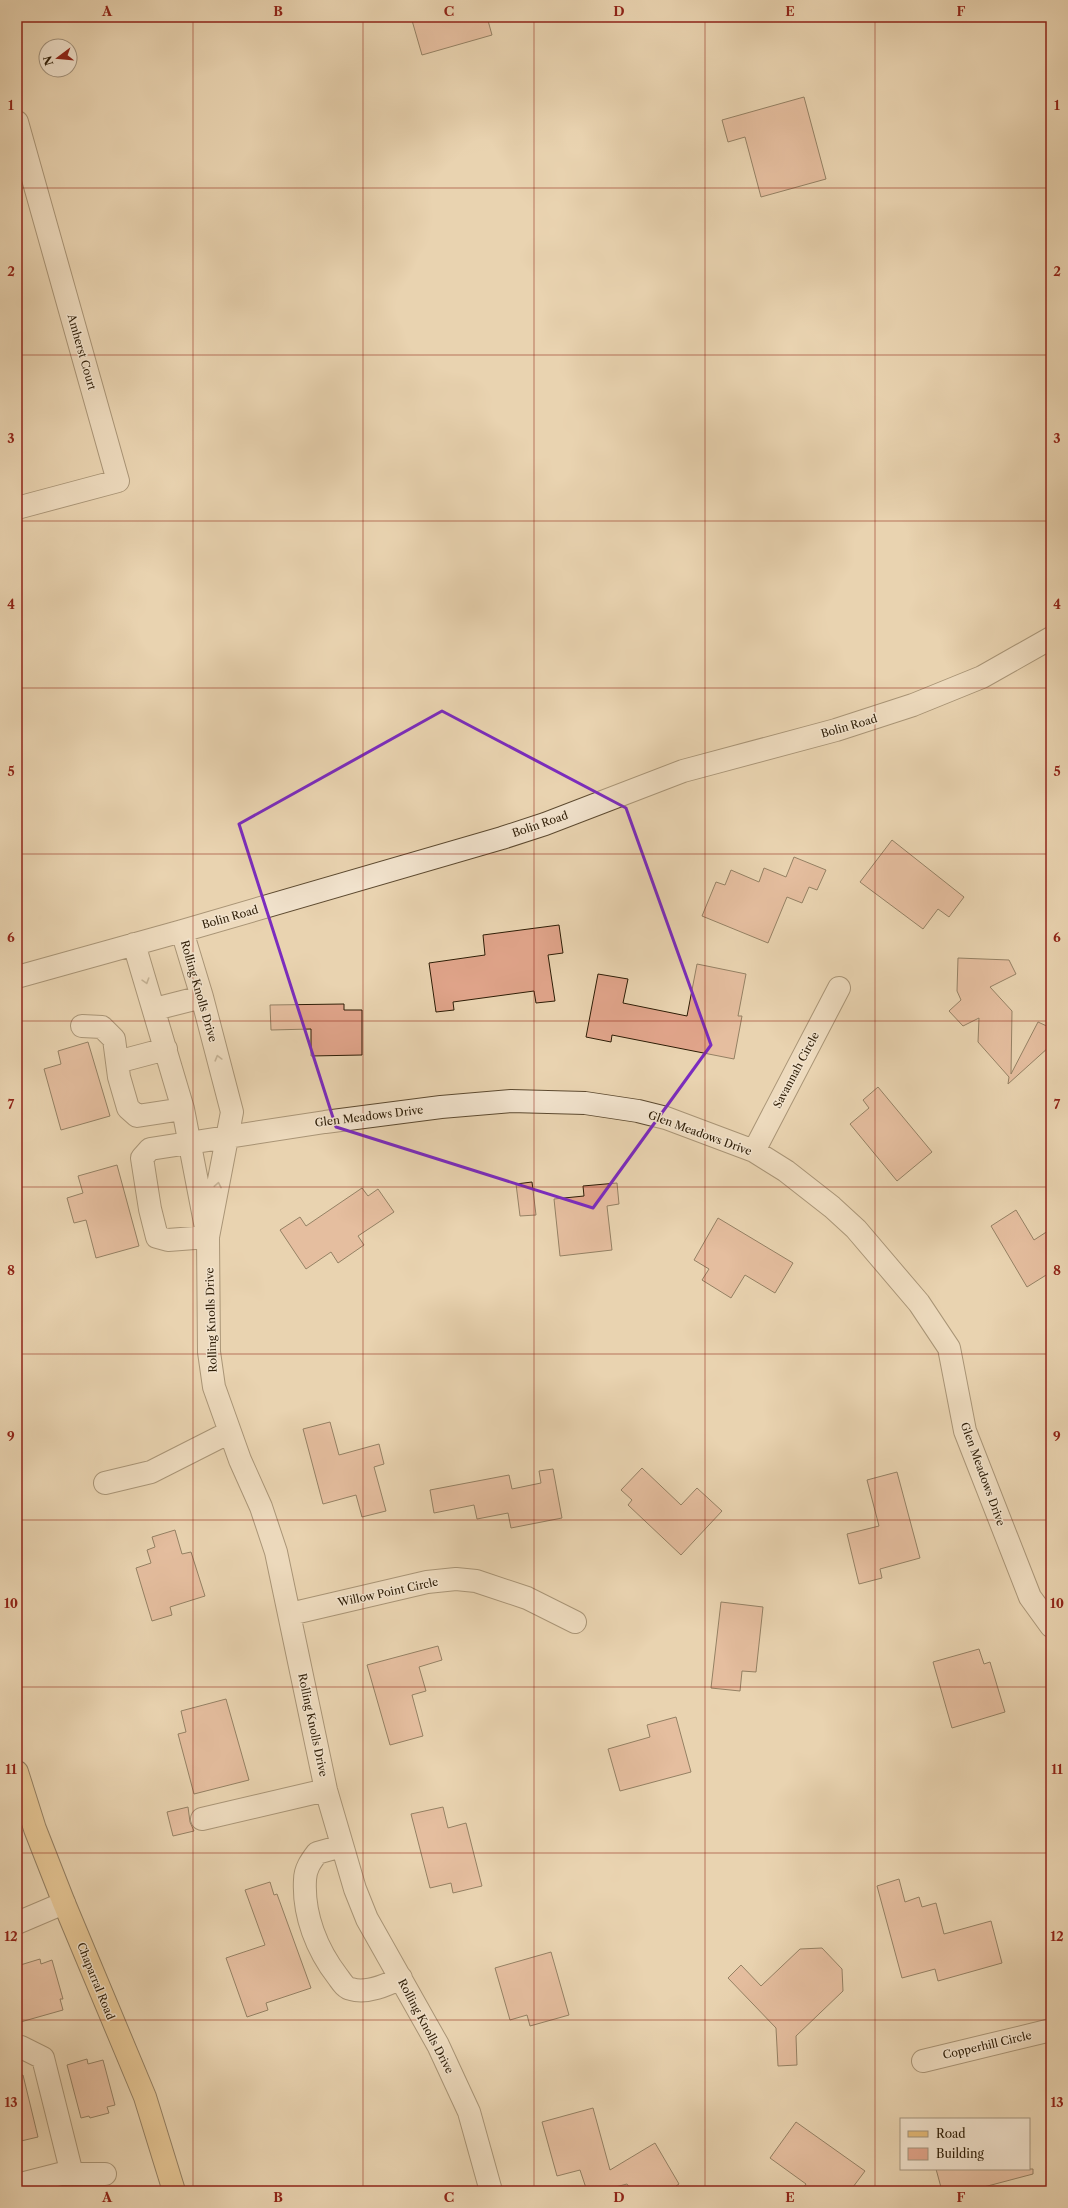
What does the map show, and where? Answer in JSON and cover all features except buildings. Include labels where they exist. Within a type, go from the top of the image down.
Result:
[{"type":"main road","name":"Chaparral Road","points":[[17,1772],[35,1829],[64,1903],[145,2097],[174,2191]]},
{"type":"street","name":"Amherst Court","points":[[17,122],[118,481],[17,508]]},
{"type":"street","name":"Bolin Road","points":[[17,977],[182,931],[509,835],[683,771],[874,719],[941,695],[982,677],[1051,638]]},
{"type":"street","name":"Rolling Knolls Drive","points":[[182,931],[202,997],[232,1112],[208,1237],[209,1352],[214,1387],[230,1432],[261,1507],[276,1552],[326,1790],[355,1889],[367,1920],[438,2045],[469,2112],[491,2191]]},
{"type":"street","name":"Rolling Knolls Drive","points":[[134,944],[155,1009],[183,1109],[191,1142],[197,1190],[208,1237]]},
{"type":"street","name":"Savannah Circle","points":[[754,1151],[839,988]]},
{"type":"street","points":[[155,1009],[202,997]]},
{"type":"street","points":[[82,1026],[102,1027],[114,1039],[117,1062],[128,1108],[137,1116],[183,1109]]},
{"type":"street","points":[[117,1062],[166,1049]]},
{"type":"street","name":"Glen Meadows Drive","points":[[208,1237],[168,1240],[157,1237],[150,1209],[142,1158],[150,1149],[228,1136],[441,1107],[511,1101],[584,1103],[638,1111],[666,1118],[754,1151],[791,1176],[832,1207],[856,1229],[918,1303],[949,1348],[965,1431],[1030,1597],[1051,1626]]},
{"type":"street","points":[[106,1483],[151,1472],[230,1432]]},
{"type":"street","name":"Willow Point Circle","points":[[290,1614],[426,1582],[456,1579],[476,1581],[527,1598],[575,1622]]},
{"type":"street","points":[[202,1819],[326,1790]]},
{"type":"street","points":[[342,1846],[316,1853],[308,1866],[305,1880],[307,1903],[310,1921],[319,1947],[340,1979],[351,1990],[380,1988],[401,1978]]},
{"type":"street","points":[[17,1923],[64,1903]]},
{"type":"street","name":"Copperhill Circle","points":[[923,2061],[1051,2030]]},
{"type":"street","points":[[17,2048],[21,2047],[43,2058],[72,2174]]},
{"type":"street","points":[[17,2185],[60,2174],[105,2174]]},
{"type":"highlighted area","points":[[442,711],[626,808],[711,1045],[593,1208],[336,1127],[239,824]]}]
